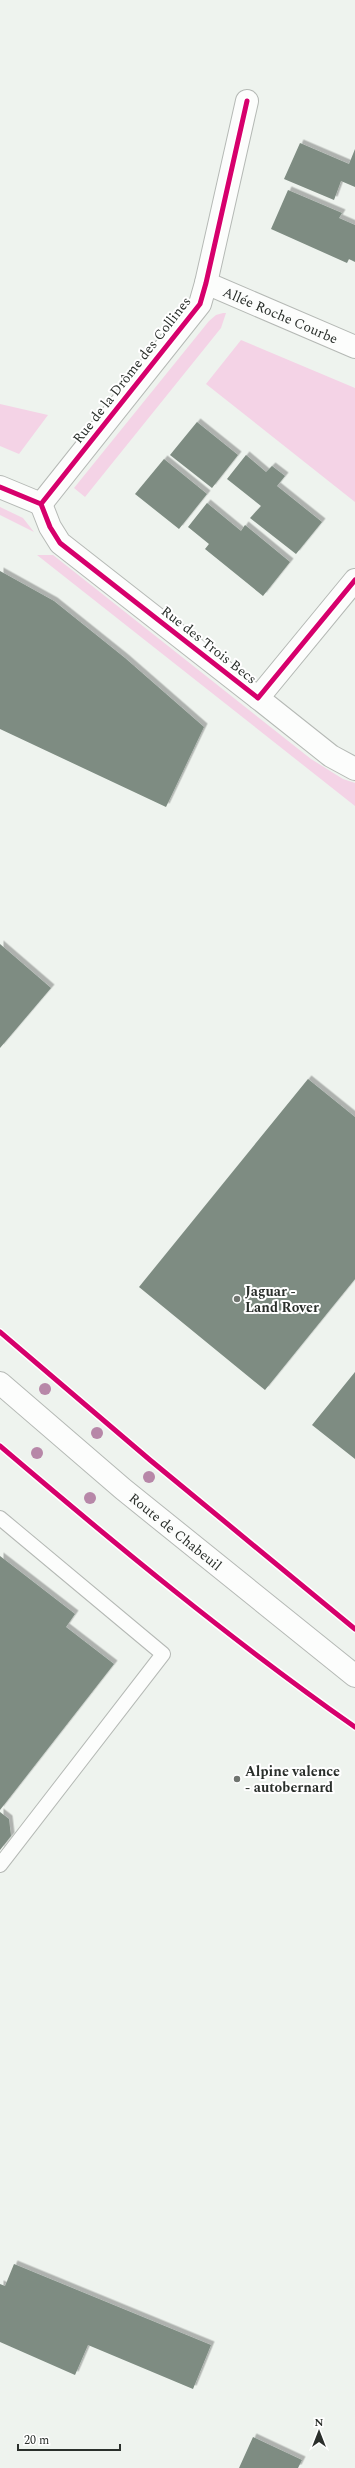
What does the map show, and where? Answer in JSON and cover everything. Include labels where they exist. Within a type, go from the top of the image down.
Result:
[{"type":"street","name":"Rue de la Drôme des Collines","points":[[41,504],[200,304],[247,101]]},
{"type":"street","name":"Allée Roche Courbe","points":[[206,283],[355,348]]},
{"type":"street","points":[[0,487],[41,504]]},
{"type":"street","name":"Rue des Trois Becs","points":[[41,504],[50,527],[60,543],[258,698],[355,580]]},
{"type":"street","points":[[258,698],[331,756],[355,769]]},
{"type":"street","name":"Route de Chabeuil","points":[[0,1383],[123,1488],[355,1676]]},
{"type":"lane","points":[[0,1518],[163,1654],[0,1865]]},
{"type":"shaded area","points":[[226,313],[221,328],[85,497],[74,488],[209,321],[216,315]]},
{"type":"shaded area","points":[[241,340],[355,388],[355,502],[206,384]]},
{"type":"shaded area","points":[[0,404],[48,415],[19,454],[0,446]]},
{"type":"shaded area","points":[[0,507],[23,518],[34,532],[0,515]]},
{"type":"shaded area","points":[[37,555],[53,555],[311,759],[343,779],[355,783],[355,806]]},
{"type":"building","points":[[300,143],[349,164],[355,149],[355,187],[341,181],[334,200],[284,179]]},
{"type":"building","points":[[288,190],[342,213],[339,218],[355,225],[355,262],[349,259],[347,263],[271,229]]},
{"type":"building","points":[[197,422],[238,455],[212,488],[170,455]]},
{"type":"building","points":[[246,455],[266,472],[272,466],[285,476],[277,486],[322,522],[296,554],[250,518],[261,506],[227,479]]},
{"type":"building","points":[[164,459],[207,494],[179,529],[135,494]]},
{"type":"building","points":[[207,503],[241,531],[245,525],[290,562],[263,596],[205,549],[209,544],[188,527]]},
{"type":"building","points":[[0,571],[54,601],[125,658],[204,727],[166,807],[0,729]]},
{"type":"building","points":[[0,944],[51,988],[0,1048]]},
{"type":"building","points":[[308,1079],[355,1117],[355,1279],[265,1390],[139,1287]]},
{"type":"building","points":[[355,1372],[355,1459],[312,1425]]},
{"type":"building","points":[[0,1556],[75,1614],[66,1627],[114,1664],[0,1810]]},
{"type":"building","points":[[0,1812],[9,1819],[11,1836],[0,1850]]},
{"type":"building","points":[[14,2264],[211,2345],[193,2389],[88,2345],[75,2375],[0,2342],[0,2284],[5,2286]]},
{"type":"building","points":[[253,2437],[302,2460],[298,2468],[239,2468]]},
{"type":"cycle path","points":[[0,487],[41,504],[200,304],[247,101]]},
{"type":"cycle path","points":[[41,504],[50,527],[60,543],[258,698],[355,580]]},
{"type":"cycle path","points":[[0,1332],[150,1460],[355,1629]]},
{"type":"cycle path","points":[[0,1446],[174,1591],[263,1660],[355,1727]]},
{"type":"place","name":"Jaguar - Land Rover","points":[[237,1299]]},
{"type":"place","name":"Alpine valence - autobernard","points":[[237,1779]]}]
